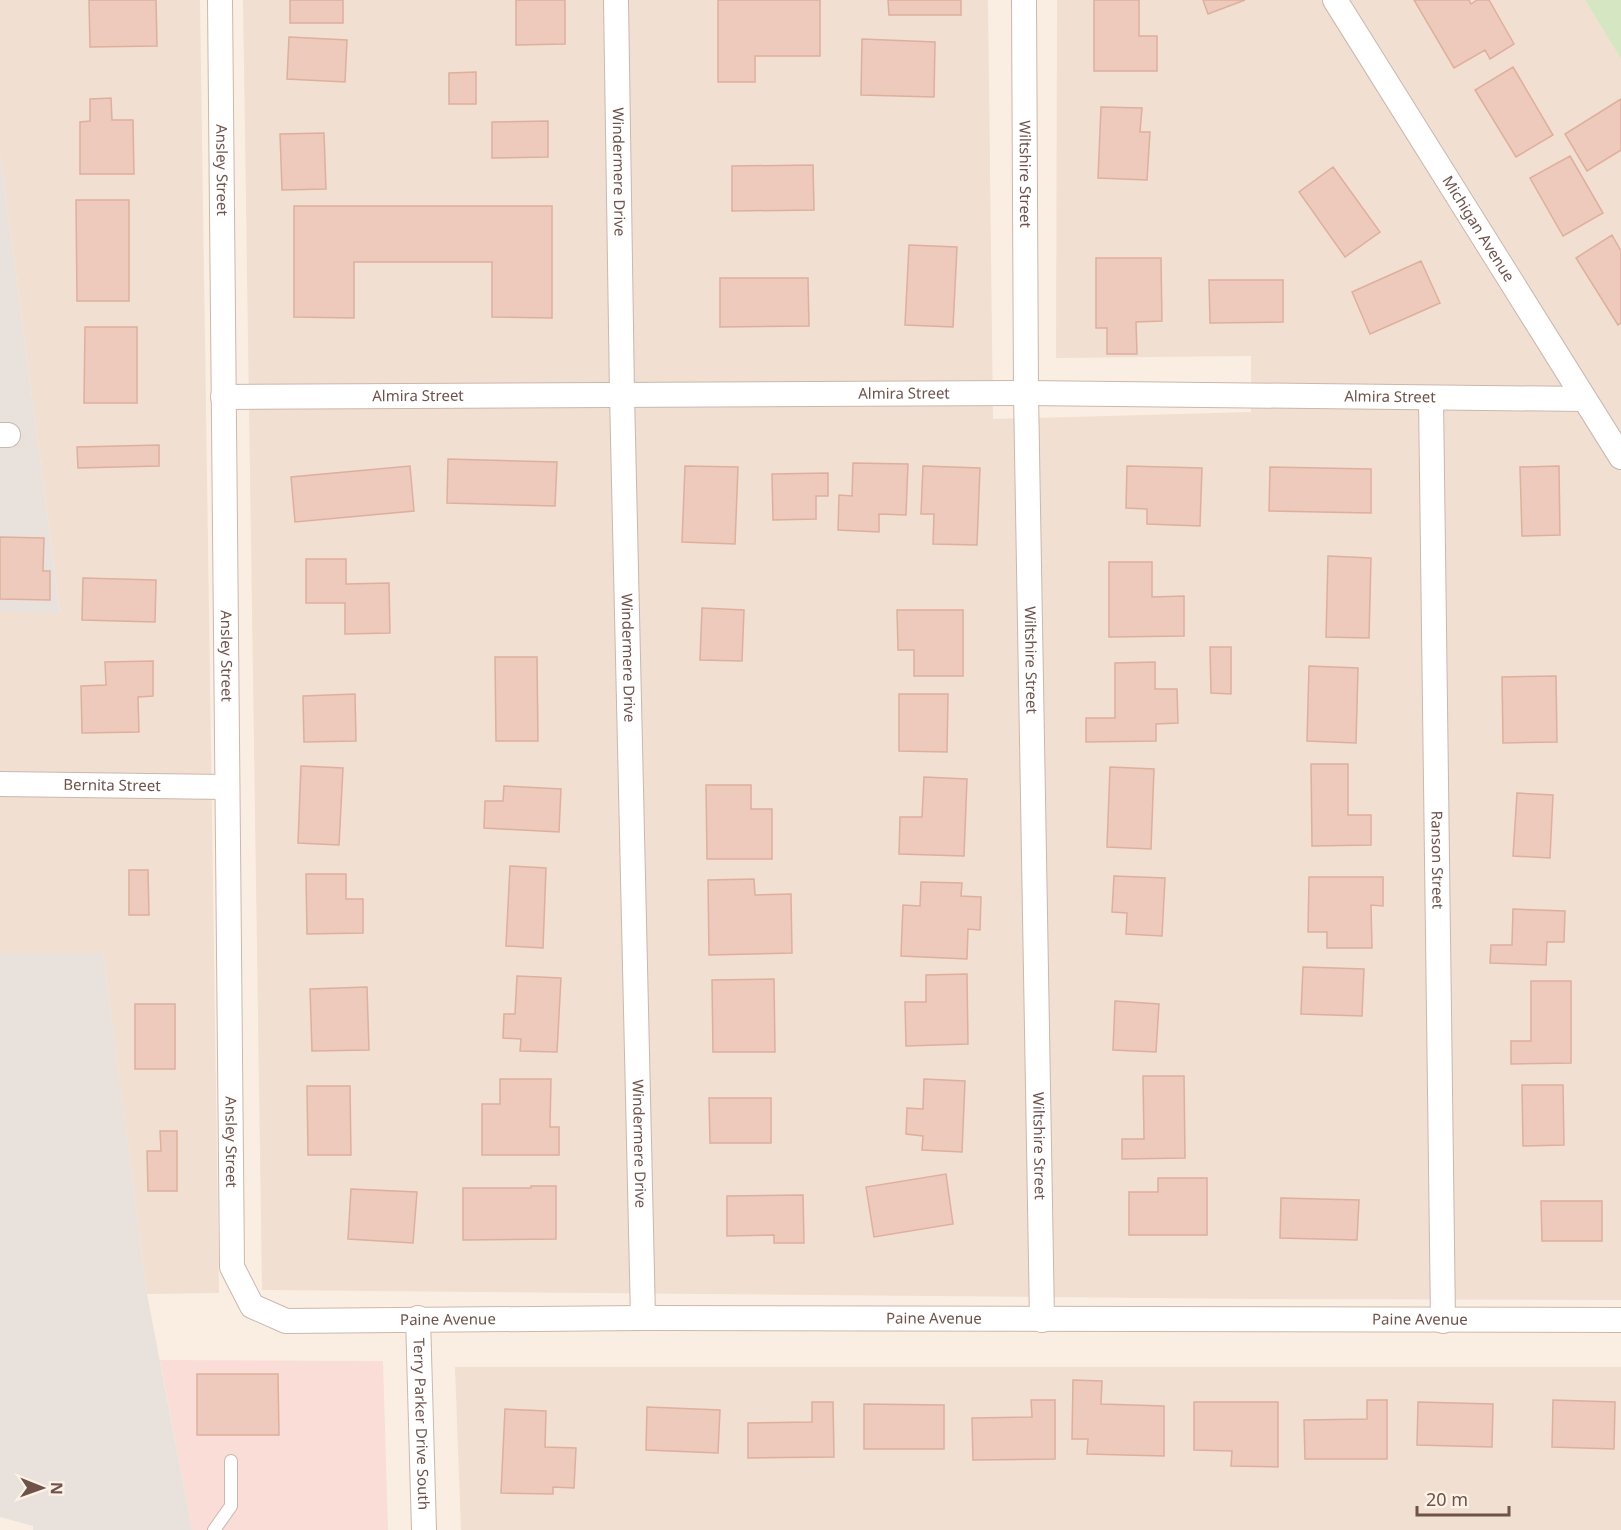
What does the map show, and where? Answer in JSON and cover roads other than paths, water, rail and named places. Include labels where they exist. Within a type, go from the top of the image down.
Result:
[{"type":"street","name":"Ansley Street","points":[[220,0],[232,1268],[252,1306]]},
{"type":"street","name":"Windermere Drive","points":[[616,0],[622,394],[643,1318]]},
{"type":"street","name":"Wiltshire Street","points":[[1024,0],[1026,393],[1042,1320]]},
{"type":"street","name":"Michigan Avenue","points":[[1335,0],[1621,457]]},
{"type":"street","name":"Almira Street","points":[[223,397],[1026,393],[1584,399]]},
{"type":"street","name":"Ranson Street","points":[[1431,398],[1443,1321]]},
{"type":"street","name":"Bernita Street","points":[[0,784],[226,787]]},
{"type":"street","name":"Paine Avenue","points":[[252,1306],[286,1321],[418,1318],[1621,1320]]},
{"type":"street","name":"Terry Parker Drive South","points":[[418,1318],[424,1530]]},
{"type":"lane","points":[[214,1530],[231,1506],[231,1461]]}]
